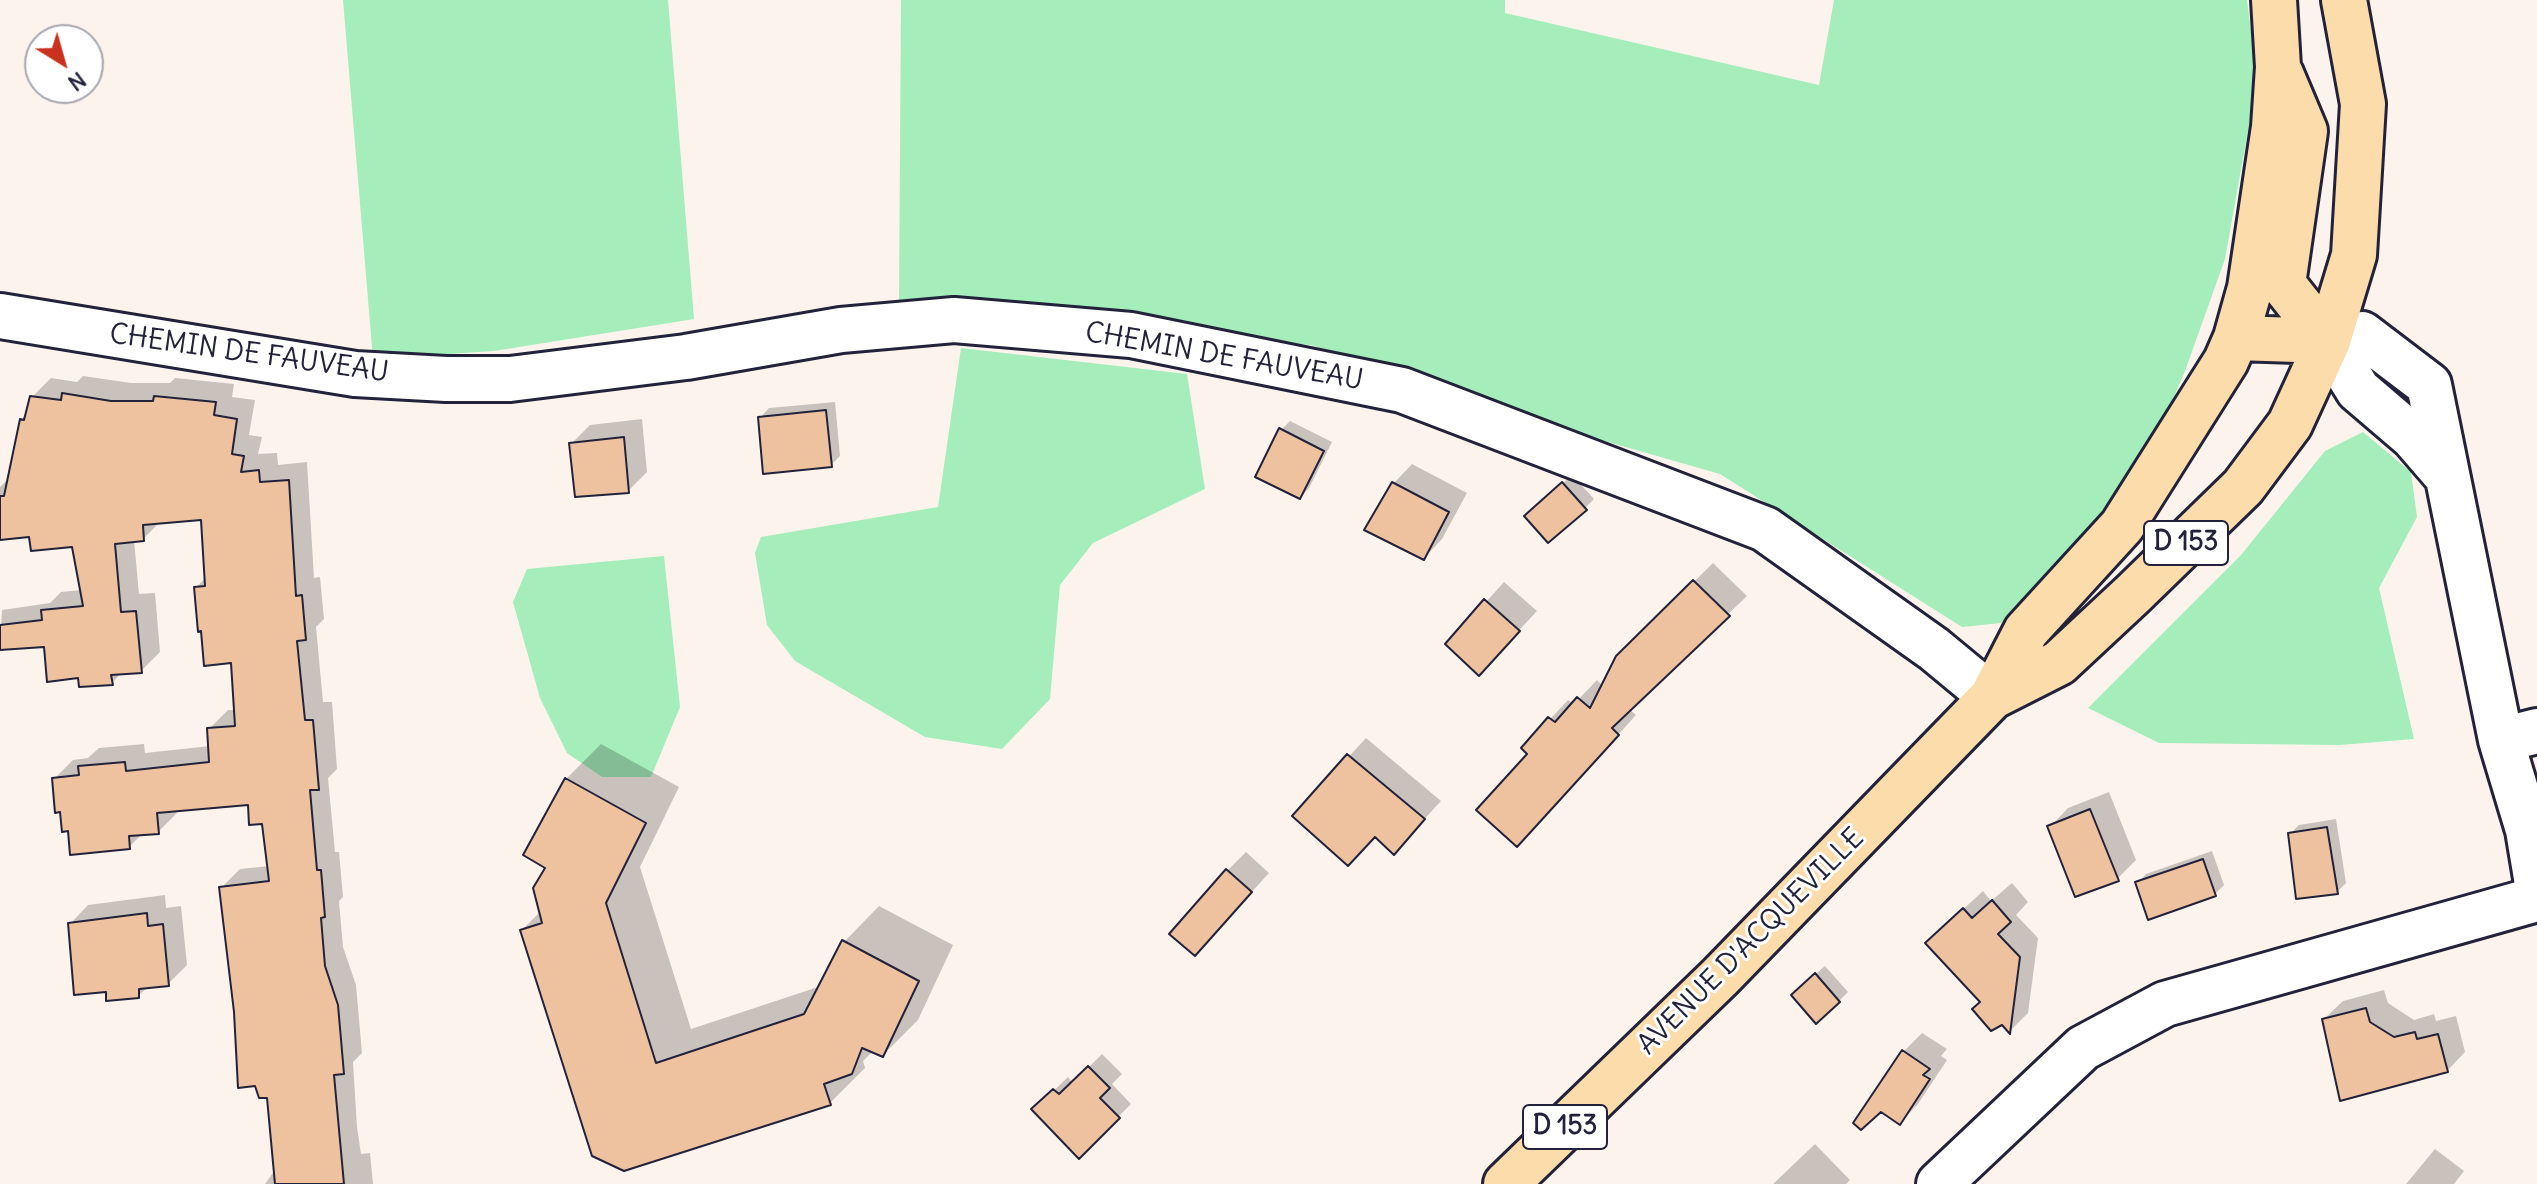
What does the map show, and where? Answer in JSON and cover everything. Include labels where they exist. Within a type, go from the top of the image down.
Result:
[{"type":"main road","name":"D 153","points":[[1992,697],[2026,631],[2122,526],[2226,361],[2236,338],[2250,288],[2274,127],[2278,67],[2274,0]]},
{"type":"main road","name":"D 153","points":[[1992,697],[2059,663],[2243,487],[2290,424],[2328,341],[2354,255],[2363,104],[2344,0]]},
{"type":"main road","name":"D 153","points":[[2278,67],[2305,131],[2283,284],[2328,341]]},
{"type":"main road","points":[[2236,338],[2328,341]]},
{"type":"main road","name":"AVENUE D'ACQUEVILLE","points":[[1506,1184],[1720,977],[1992,697]]},
{"type":"street","name":"CHEMIN DE FAUVEAU","points":[[0,316],[355,374],[446,379],[510,379],[686,357],[841,330],[954,320],[1131,335],[1402,390],[1765,529],[1934,649],[1992,697]]},
{"type":"street","points":[[2328,341],[2358,390],[2413,437],[2445,474],[2525,779],[2537,884]]},
{"type":"street","points":[[1939,1184],[2083,1048],[2165,1004],[2537,899]]},
{"type":"green space","points":[[343,0],[668,0],[694,319],[494,351],[373,359]]},
{"type":"green space","points":[[901,0],[1505,0],[1505,13],[1819,85],[1834,0],[2247,0],[2257,80],[2225,259],[2185,371],[2146,462],[2050,574],[2001,623],[1962,627],[1720,474],[1510,414],[1311,345],[975,322],[899,300]]},
{"type":"green space","points":[[961,348],[1187,374],[1205,489],[1093,543],[1060,585],[1050,699],[1002,749],[925,737],[795,661],[767,625],[755,553],[761,537],[938,507]]},
{"type":"green space","points":[[2363,432],[2411,472],[2417,517],[2379,588],[2414,739],[2340,745],[2159,743],[2088,708],[2241,555],[2325,451]]},
{"type":"green space","points":[[664,556],[680,707],[651,777],[602,777],[567,753],[540,698],[513,602],[527,569]]},
{"type":"building","points":[[62,393],[111,401],[153,401],[154,396],[216,402],[214,415],[237,419],[232,454],[244,456],[241,472],[259,470],[260,482],[289,480],[296,596],[302,595],[306,640],[297,641],[305,720],[313,720],[319,790],[310,790],[317,870],[321,870],[325,966],[338,1005],[344,1074],[334,1075],[344,1184],[275,1184],[267,1098],[259,1098],[255,1086],[238,1088],[234,1012],[219,887],[269,881],[262,824],[249,825],[248,805],[157,813],[159,834],[129,836],[130,849],[70,855],[68,831],[62,832],[60,812],[55,813],[52,778],[79,775],[78,766],[125,762],[126,771],[209,762],[207,728],[235,726],[231,663],[204,666],[201,631],[198,632],[194,587],[205,586],[201,520],[143,525],[144,541],[115,544],[121,612],[136,611],[142,673],[111,675],[113,685],[79,687],[78,678],[47,682],[44,647],[0,650],[0,625],[42,620],[41,610],[83,606],[72,547],[31,551],[29,537],[0,540],[0,496],[4,496],[20,419],[24,420],[30,396],[61,400]]},
{"type":"building","points":[[826,410],[832,467],[763,474],[758,417]]},
{"type":"building","points":[[1279,428],[1324,451],[1300,499],[1255,477]]},
{"type":"building","points":[[624,437],[629,493],[575,497],[569,443]]},
{"type":"building","points":[[1392,482],[1449,512],[1424,560],[1364,530]]},
{"type":"building","points":[[1562,482],[1587,510],[1548,543],[1524,516]]},
{"type":"building","points":[[1693,580],[1730,616],[1612,728],[1619,735],[1517,847],[1476,810],[1527,754],[1521,748],[1548,717],[1555,722],[1577,697],[1590,708],[1616,656]]},
{"type":"building","points":[[1484,599],[1520,631],[1479,676],[1445,644]]},
{"type":"building","points":[[1347,754],[1425,819],[1394,855],[1375,837],[1348,866],[1292,816]]},
{"type":"building","points":[[565,778],[646,823],[606,903],[656,1063],[804,1014],[842,940],[919,981],[883,1057],[862,1048],[852,1074],[824,1084],[831,1105],[624,1171],[592,1156],[520,930],[542,923],[533,888],[545,868],[523,855]]},
{"type":"building","points":[[2090,809],[2119,881],[2075,897],[2047,826]]},
{"type":"building","points":[[2327,827],[2338,894],[2296,899],[2288,833]]},
{"type":"building","points":[[2203,859],[2216,896],[2148,920],[2135,882]]},
{"type":"building","points":[[1226,869],[1252,892],[1195,956],[1169,934]]},
{"type":"building","points":[[1992,900],[2011,922],[1998,934],[2020,957],[2010,1034],[2002,1025],[1991,1031],[1972,1009],[1980,1002],[1925,943],[1963,908],[1972,918]]},
{"type":"building","points":[[147,913],[148,926],[163,924],[169,986],[139,989],[139,998],[106,1001],[106,992],[74,995],[68,923]]},
{"type":"building","points":[[1815,973],[1840,1002],[1816,1024],[1791,995]]},
{"type":"building","points":[[2366,1008],[2370,1022],[2394,1037],[2415,1032],[2417,1039],[2438,1034],[2448,1072],[2340,1101],[2322,1019]]},
{"type":"building","points":[[1902,1050],[1930,1069],[1923,1075],[1930,1079],[1900,1125],[1881,1112],[1861,1130],[1853,1123]]},
{"type":"building","points":[[1088,1066],[1110,1088],[1100,1098],[1120,1118],[1079,1159],[1031,1109],[1053,1089],[1059,1094]]}]
